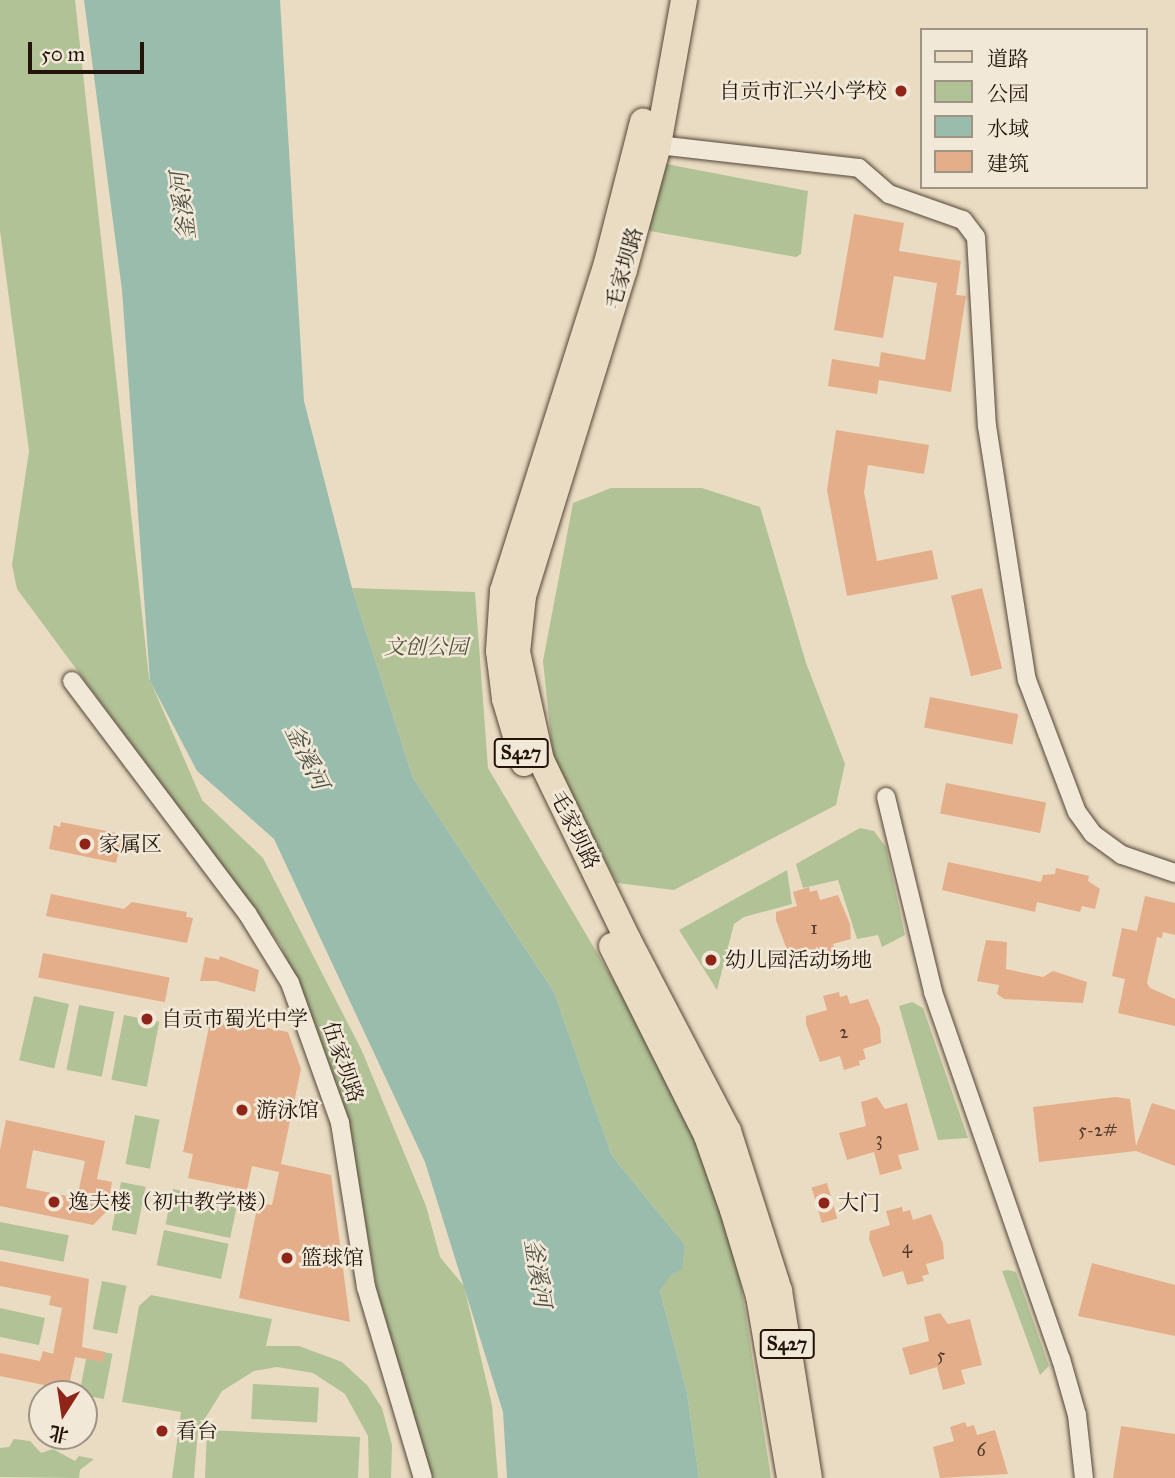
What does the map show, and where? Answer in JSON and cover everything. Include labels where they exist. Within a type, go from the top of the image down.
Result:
[{"type":"main road","name":"毛家坝路","points":[[666,0],[640,142],[607,263],[503,591],[499,651],[505,699],[525,768],[707,1136],[759,1296],[790,1478]]},
{"type":"main road","name":"毛家坝路","points":[[684,0],[658,145],[624,270],[523,596],[517,652],[541,760],[628,940],[728,1131],[779,1291],[809,1478]]},
{"type":"street","points":[[658,145],[859,168],[888,194],[963,220],[976,237],[987,426],[1027,680],[1077,812],[1093,834],[1122,855],[1175,873]]},
{"type":"street","name":"伍家坝路","points":[[72,681],[247,913],[290,983],[340,1123],[366,1287],[423,1478]]},
{"type":"street","points":[[886,797],[933,992],[1061,1359],[1077,1415],[1084,1478]]},
{"type":"green space","points":[[0,0],[75,0],[149,678],[202,800],[263,858],[362,1051],[426,1206],[440,1257],[464,1286],[492,1405],[498,1478],[432,1478],[379,1302],[352,1144],[322,1046],[281,946],[17,589],[12,565],[29,451],[0,230]]},
{"type":"green space","points":[[666,164],[808,191],[801,254],[796,257],[650,231],[647,223]]},
{"type":"green space","points":[[611,488],[702,488],[760,507],[806,663],[845,764],[836,805],[674,890],[617,883],[553,757],[543,661],[573,503]]},
{"type":"green space","name":"文创公园","points":[[352,588],[475,592],[488,768],[635,1017],[697,1142],[725,1216],[741,1285],[771,1478],[699,1478],[687,1393],[660,1291],[685,1245],[612,1156],[554,992],[413,778]]},
{"type":"green space","points":[[860,828],[874,831],[886,847],[905,935],[882,947],[878,935],[857,939],[838,880],[803,888],[796,864]]},
{"type":"green space","name":"幼儿园活动场地","points":[[787,870],[792,904],[744,917],[734,924],[717,990],[679,930]]},
{"type":"green space","points":[[34,996],[69,1004],[54,1068],[19,1060]]},
{"type":"green space","points":[[912,1002],[923,1008],[968,1138],[938,1140],[899,1006]]},
{"type":"green space","points":[[79,1005],[114,1012],[102,1077],[66,1070]]},
{"type":"green space","points":[[124,1015],[159,1022],[147,1087],[111,1080]]},
{"type":"green space","points":[[135,1115],[160,1120],[150,1169],[125,1164]]},
{"type":"green space","points":[[121,1182],[146,1187],[136,1235],[112,1230]]},
{"type":"green space","points":[[173,1189],[238,1203],[230,1238],[166,1224]]},
{"type":"green space","points":[[0,1222],[69,1235],[64,1262],[0,1250]]},
{"type":"green space","points":[[164,1230],[229,1244],[221,1279],[157,1265]]},
{"type":"green space","points":[[1002,1271],[1016,1272],[1049,1366],[1040,1375]]},
{"type":"green space","points":[[102,1281],[127,1286],[117,1334],[93,1329]]},
{"type":"green space","points":[[151,1295],[272,1319],[266,1346],[299,1346],[342,1362],[367,1385],[382,1408],[392,1445],[391,1478],[369,1478],[368,1436],[345,1394],[313,1373],[277,1367],[254,1371],[222,1391],[198,1430],[194,1478],[172,1478],[181,1412],[122,1402],[139,1306]]},
{"type":"green space","points":[[0,1308],[45,1318],[39,1345],[0,1337]]},
{"type":"green space","points":[[88,1349],[113,1354],[104,1399],[98,1398],[98,1380],[82,1380]]},
{"type":"green space","points":[[253,1384],[319,1387],[317,1422],[251,1419]]},
{"type":"green space","points":[[207,1430],[360,1437],[358,1478],[205,1478]]},
{"type":"green space","points":[[14,1439],[28,1441],[28,1450],[38,1450],[41,1453],[55,1450],[75,1461],[79,1456],[94,1459],[80,1470],[79,1478],[0,1477],[0,1448],[9,1447]]},
{"type":"water","name":"釜溪河","points":[[84,0],[280,0],[304,401],[352,588],[413,778],[554,992],[612,1156],[685,1245],[682,1269],[670,1276],[660,1291],[687,1393],[699,1478],[507,1478],[503,1412],[425,1162],[274,839],[197,771],[150,681],[122,290]]},
{"type":"building","points":[[854,214],[904,223],[899,251],[961,261],[956,295],[966,296],[951,392],[879,380],[877,394],[828,386],[832,359],[879,367],[881,352],[925,360],[937,283],[894,276],[883,338],[834,330]]},
{"type":"building","points":[[836,430],[929,445],[924,474],[868,465],[864,492],[877,561],[932,550],[938,579],[847,596],[827,490]]},
{"type":"building","points":[[982,588],[1002,669],[971,676],[951,596]]},
{"type":"building","points":[[930,697],[1018,714],[1012,745],[924,727]]},
{"type":"building","points":[[946,783],[1046,802],[1040,833],[940,813]]},
{"type":"building","name":"家属区","points":[[61,822],[116,833],[115,837],[122,839],[116,863],[49,849],[54,825],[60,827]]},
{"type":"building","points":[[948,862],[1041,882],[1043,875],[1055,874],[1056,868],[1089,876],[1088,881],[1100,889],[1095,909],[1082,906],[1080,912],[1037,902],[1035,912],[942,890]]},
{"type":"building","points":[[809,887],[810,892],[817,890],[820,900],[838,895],[850,924],[851,939],[833,944],[836,955],[829,957],[830,961],[814,966],[810,952],[790,958],[776,920],[776,912],[797,906],[793,892]]},
{"type":"building","points":[[51,894],[124,909],[132,902],[187,912],[186,917],[193,918],[187,943],[46,916]]},
{"type":"building","points":[[1145,896],[1175,903],[1175,935],[1163,932],[1162,938],[1157,937],[1147,983],[1150,988],[1175,999],[1175,1026],[1118,1013],[1125,979],[1112,976],[1122,928],[1137,931]]},
{"type":"building","points":[[986,940],[1007,942],[1006,969],[1043,977],[1053,971],[1087,982],[1083,1003],[1004,999],[997,994],[999,985],[977,981]]},
{"type":"building","points":[[43,953],[170,978],[165,1002],[38,978]]},
{"type":"building","points":[[220,956],[259,970],[255,992],[216,981],[200,981],[205,957],[219,960]]},
{"type":"building","points":[[839,992],[840,997],[847,995],[850,1004],[868,999],[880,1028],[881,1043],[863,1049],[866,1059],[859,1061],[860,1065],[844,1070],[840,1056],[820,1062],[806,1024],[806,1016],[827,1010],[823,996]]},
{"type":"building","points":[[211,1017],[288,1032],[301,1069],[281,1164],[331,1175],[350,1322],[239,1298],[258,1203],[272,1205],[279,1172],[252,1166],[247,1190],[188,1178],[193,1154],[183,1152]]},
{"type":"building","points":[[877,1097],[885,1109],[907,1103],[919,1150],[898,1155],[902,1169],[880,1175],[874,1152],[847,1160],[839,1133],[866,1126],[861,1102]]},
{"type":"building","points":[[1115,1097],[1130,1099],[1136,1146],[1152,1103],[1175,1110],[1175,1166],[1136,1151],[1039,1162],[1033,1107]]},
{"type":"building","points":[[6,1120],[105,1141],[97,1179],[112,1182],[107,1211],[93,1225],[0,1206],[0,1150]],"holes":[[[33,1150],[85,1161],[77,1198],[26,1188]]]},
{"type":"building","name":"大门","points":[[827,1183],[837,1219],[822,1223],[812,1187]]},
{"type":"building","points":[[902,1207],[903,1212],[910,1210],[913,1220],[931,1214],[943,1243],[944,1259],[926,1264],[929,1274],[922,1276],[924,1281],[907,1285],[903,1271],[883,1277],[869,1239],[870,1231],[890,1225],[886,1211]]},
{"type":"building","points":[[0,1261],[89,1279],[82,1347],[105,1352],[103,1362],[75,1357],[70,1380],[28,1382],[0,1376],[0,1353],[40,1361],[43,1351],[53,1354],[62,1308],[49,1305],[51,1296],[0,1286]]},
{"type":"building","points":[[1092,1263],[1175,1285],[1175,1336],[1078,1316]]},
{"type":"building","points":[[940,1313],[948,1324],[970,1319],[982,1365],[961,1370],[965,1384],[943,1390],[937,1367],[910,1375],[902,1348],[929,1341],[924,1317]]},
{"type":"building","points":[[965,1422],[967,1427],[974,1425],[977,1435],[995,1430],[1008,1474],[940,1478],[933,1447],[954,1441],[950,1427]]},
{"type":"building","points":[[1121,1426],[1175,1434],[1175,1478],[1113,1478]]},
{"type":"place","name":"自贡市汇兴小学校","points":[[901,91]]},
{"type":"place","name":"家属区","points":[[85,844]]},
{"type":"place","name":"幼儿园活动场地","points":[[711,960]]},
{"type":"place","name":"自贡市蜀光中学","points":[[147,1019]]},
{"type":"place","name":"游泳馆","points":[[242,1110]]},
{"type":"place","name":"逸夫楼（初中教学楼）","points":[[54,1202]]},
{"type":"place","name":"大门","points":[[824,1203]]},
{"type":"place","name":"篮球馆","points":[[287,1258]]},
{"type":"place","name":"看台","points":[[162,1431]]}]
